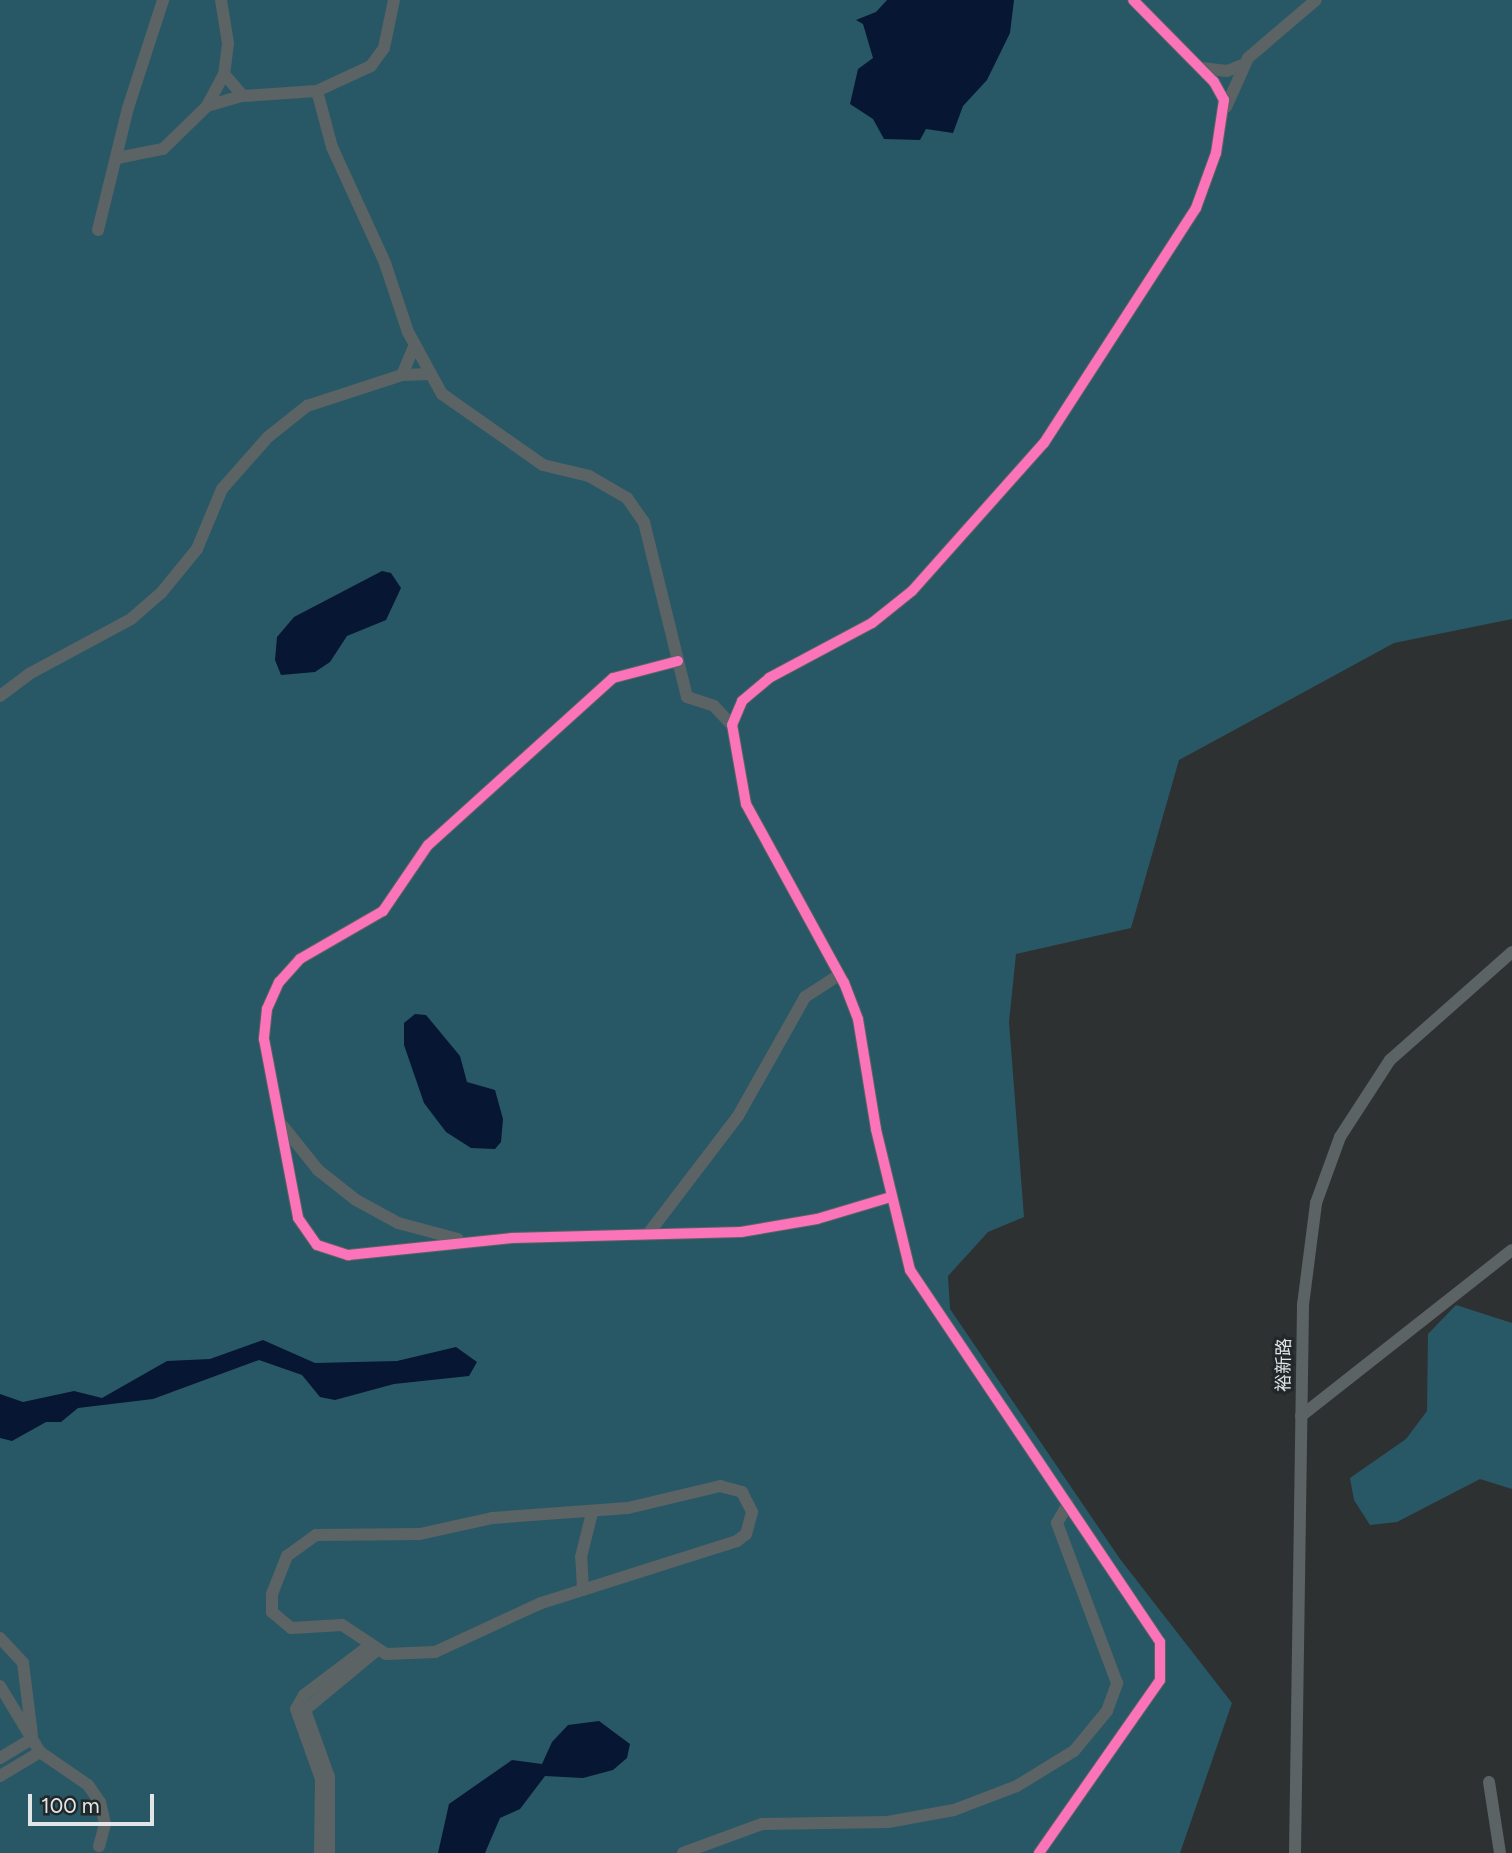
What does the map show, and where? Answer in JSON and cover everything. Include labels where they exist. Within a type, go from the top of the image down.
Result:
[{"type":"street","points":[[98,230],[163,0]]},
{"type":"street","points":[[117,158],[163,149],[207,106],[224,74],[228,43],[221,0]]},
{"type":"street","points":[[207,106],[243,96],[317,92],[370,66],[384,48],[394,0]]},
{"type":"street","points":[[1133,0],[1220,90],[1225,120]]},
{"type":"street","points":[[1198,66],[1227,71],[1245,63],[1316,0]]},
{"type":"street","points":[[1040,1853],[1160,1680],[1163,1656],[1157,1630],[1068,1504],[910,1270],[891,1197],[858,1019],[839,975],[746,804],[732,725],[742,701],[769,678],[872,623],[912,591],[1044,443],[1196,208],[1245,63]]},
{"type":"street","points":[[224,74],[243,96]]},
{"type":"street","points":[[317,92],[332,147],[415,345],[442,394],[543,465],[589,476],[627,498],[644,523],[687,697],[714,706],[732,725]]},
{"type":"street","points":[[402,375],[415,345]]},
{"type":"street","points":[[0,696],[29,674],[131,619],[161,593],[197,549],[222,489],[268,437],[307,406],[402,375],[430,374]]},
{"type":"street","points":[[678,661],[613,678],[428,845],[373,920],[289,970],[272,995],[264,1024],[298,1218],[317,1245],[348,1255],[476,1241],[767,1228],[891,1197]]},
{"type":"street","name":"裕新路","points":[[1295,1853],[1301,1416],[1310,1237],[1340,1136],[1404,1043],[1512,952]]},
{"type":"street","points":[[648,1234],[733,1124],[805,997],[839,975]]},
{"type":"street","points":[[279,1120],[318,1170],[369,1209],[413,1228],[476,1241]]},
{"type":"street","points":[[1301,1416],[1512,1250]]},
{"type":"street","points":[[720,1486],[741,1492],[752,1512],[751,1524],[737,1541],[583,1590],[435,1652],[373,1648],[342,1625],[299,1629],[277,1620],[272,1594],[287,1556],[300,1543],[325,1533],[405,1536],[492,1517],[592,1513],[720,1486]]},
{"type":"street","points":[[683,1853],[761,1824],[888,1822],[954,1810],[1017,1786],[1074,1751],[1107,1711],[1117,1684],[1057,1523],[1068,1504]]},
{"type":"street","points":[[583,1590],[580,1556],[592,1513]]},
{"type":"street","points":[[0,1638],[16,1650],[26,1670],[32,1739]]},
{"type":"street","points":[[320,1853],[323,1790],[296,1709],[304,1695],[373,1648]]},
{"type":"street","points":[[329,1853],[329,1777],[305,1710],[373,1648]]},
{"type":"street","points":[[0,1686],[40,1752],[88,1785],[100,1802],[104,1824],[99,1846]]},
{"type":"street","points":[[0,1758],[32,1739]]},
{"type":"street","points":[[0,1776],[40,1752]]},
{"type":"street","points":[[1489,1782],[1500,1853]]},
{"type":"shaded area","points":[[0,0],[1512,0],[1512,619],[1394,643],[1179,760],[1131,928],[1016,954],[1009,1022],[1024,1217],[988,1232],[948,1276],[950,1309],[1120,1559],[1232,1703],[1180,1853],[0,1853]]},
{"type":"shaded area","points":[[887,0],[1014,0],[1010,33],[987,80],[963,106],[953,133],[926,129],[920,140],[884,139],[873,119],[850,104],[858,69],[873,58],[863,24],[856,20],[876,12]]},
{"type":"shaded area","points":[[382,571],[391,573],[401,588],[386,620],[347,636],[330,662],[315,672],[281,675],[275,660],[277,637],[294,617]]},
{"type":"shaded area","points":[[415,1014],[426,1015],[460,1056],[467,1082],[495,1090],[503,1119],[501,1142],[495,1149],[471,1148],[446,1132],[424,1103],[404,1045],[404,1023]]},
{"type":"shaded area","points":[[1456,1305],[1512,1323],[1512,1489],[1480,1479],[1397,1522],[1370,1525],[1354,1500],[1350,1478],[1406,1439],[1427,1411],[1428,1334]]},
{"type":"shaded area","points":[[263,1340],[315,1363],[397,1361],[456,1347],[477,1362],[469,1376],[394,1384],[335,1400],[320,1397],[302,1375],[259,1360],[153,1399],[78,1408],[61,1422],[46,1422],[12,1441],[0,1438],[0,1394],[23,1402],[74,1391],[102,1398],[167,1361],[210,1359]]},
{"type":"shaded area","points":[[599,1721],[630,1744],[627,1758],[613,1770],[583,1778],[545,1776],[520,1809],[500,1818],[485,1853],[438,1853],[449,1804],[512,1760],[542,1764],[552,1742],[568,1725]]},
{"type":"cycle path","points":[[1039,1853],[1160,1680],[1160,1642],[910,1270],[876,1129],[858,1019],[844,983],[746,804],[732,725],[742,701],[769,678],[872,623],[912,591],[1044,443],[1196,208],[1216,153],[1224,100],[1214,82],[1133,0]]},
{"type":"cycle path","points":[[678,661],[613,678],[428,845],[383,911],[300,959],[279,982],[267,1009],[264,1039],[298,1218],[317,1245],[348,1255],[512,1238],[741,1232],[817,1219],[891,1197]]}]
